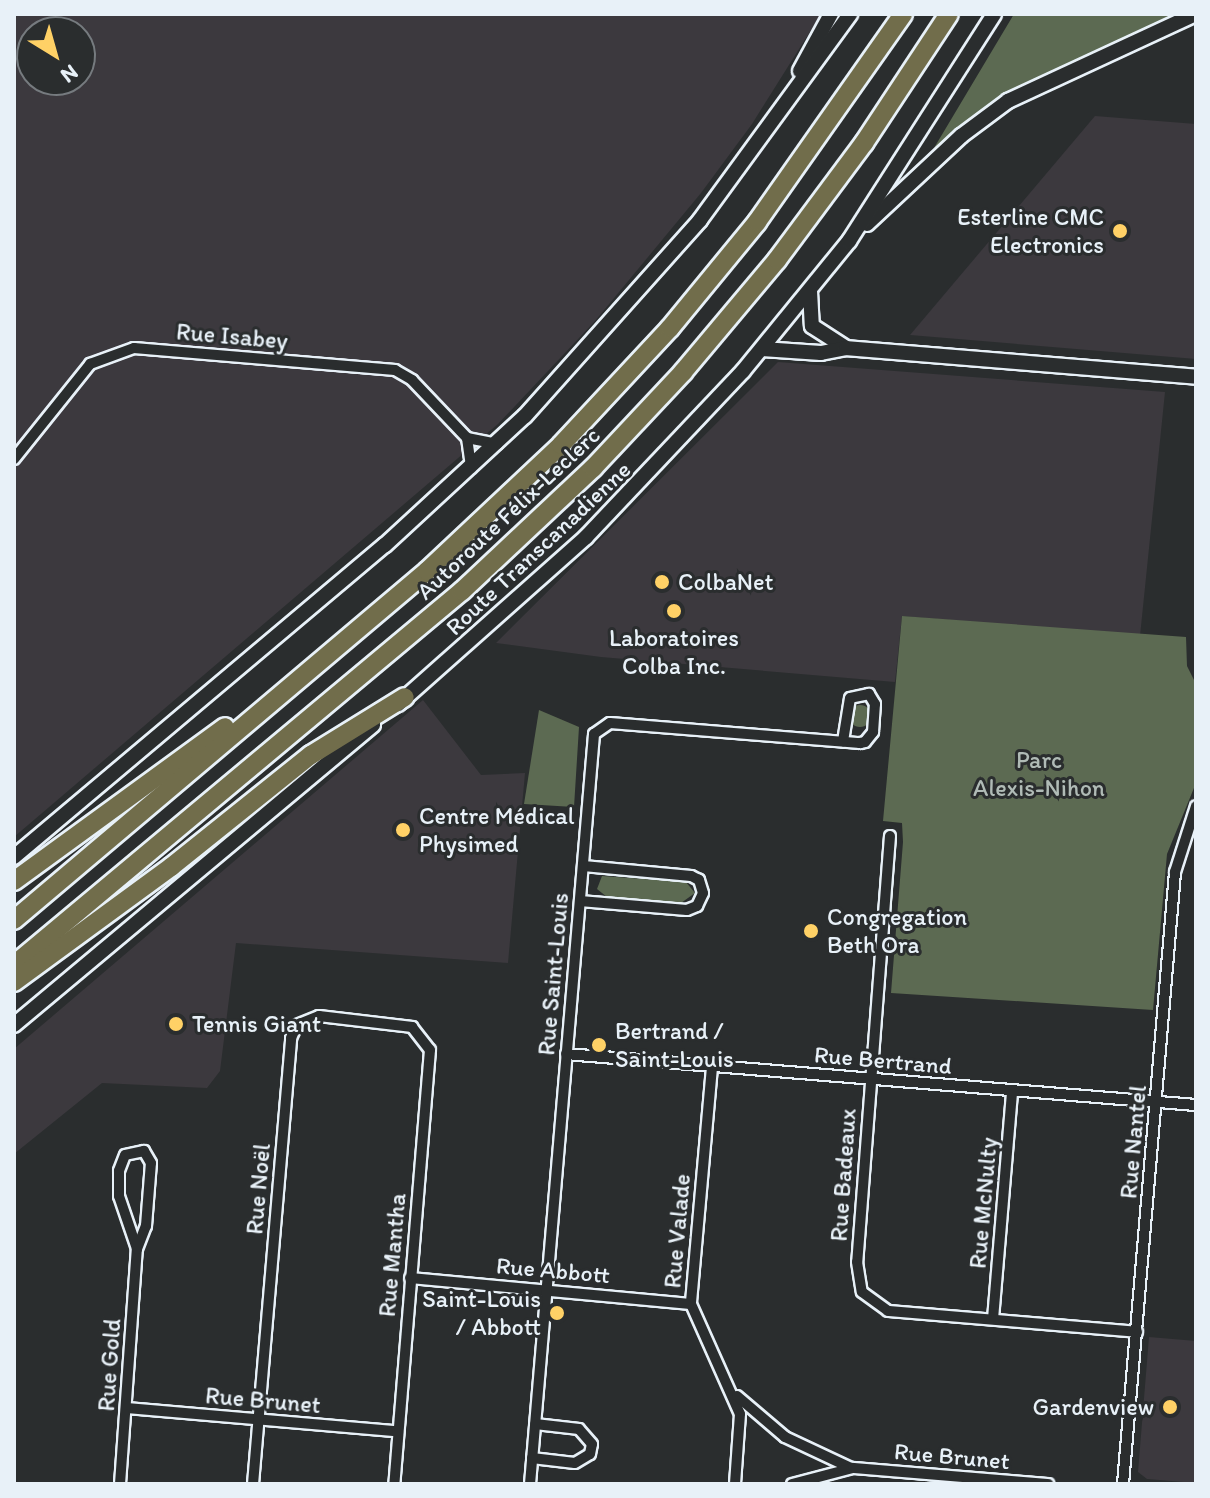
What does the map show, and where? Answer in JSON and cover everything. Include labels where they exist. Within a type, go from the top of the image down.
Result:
[{"type":"highway","name":"Autoroute Félix-Leclerc","points":[[14,920],[502,503],[670,328],[800,166],[903,14]]},
{"type":"highway","name":"Autoroute Félix-Leclerc","points":[[14,965],[453,599],[593,468],[683,372],[786,248],[871,133],[949,14]]},
{"type":"highway","points":[[14,881],[335,648]]},
{"type":"highway","points":[[14,982],[171,867],[311,755],[405,697]]},
{"type":"main road","points":[[770,128],[831,14]]},
{"type":"main road","points":[[14,857],[497,444],[636,297],[770,128],[850,14]]},
{"type":"main road","name":"Route Transcanadienne","points":[[14,1025],[405,697],[600,524],[762,349],[849,241],[994,14]]},
{"type":"main road","points":[[849,241],[994,111],[1037,84],[1195,14]]},
{"type":"main road","points":[[810,291],[812,326],[822,338],[846,348]]},
{"type":"main road","points":[[762,349],[821,353],[846,348],[1196,377]]},
{"type":"street","name":"Rue Isabey","points":[[14,459],[90,364],[134,348],[401,372],[467,438]]},
{"type":"street","points":[[471,469],[467,438],[497,444]]},
{"type":"street","points":[[869,694],[875,704],[870,738],[843,741],[850,698],[869,694]]},
{"type":"street","name":"Rue Saint-Louis","points":[[530,1484],[594,734],[603,723],[843,741]]},
{"type":"street","name":"Rue Nantel","points":[[1123,1484],[1176,864],[1196,806]]},
{"type":"street","name":"Rue Badeaux","points":[[890,836],[856,1274],[867,1299],[888,1311],[993,1319]]},
{"type":"street","points":[[580,901],[687,910],[697,906],[703,893],[699,880],[691,876],[583,866]]},
{"type":"street","name":"Rue Noël","points":[[253,1484],[291,1038],[297,1025],[319,1016],[420,1032]]},
{"type":"street","name":"Rue Mantha","points":[[394,1484],[430,1050],[420,1032]]},
{"type":"street","name":"Rue Bertrand","points":[[566,1054],[1196,1105]]},
{"type":"street","name":"Rue Valade","points":[[712,1067],[691,1304],[734,1394],[742,1430],[735,1484]]},
{"type":"street","name":"Rue McNulty","points":[[993,1319],[1012,1091]]},
{"type":"street","name":"Rue Gold","points":[[120,1484],[137,1249],[146,1226],[150,1179],[151,1163],[144,1151],[125,1155],[119,1171],[119,1196],[137,1249]]},
{"type":"street","name":"Rue Abbott","points":[[410,1278],[691,1304]]},
{"type":"street","points":[[993,1319],[1137,1332]]},
{"type":"street","name":"Rue Brunet","points":[[734,1394],[785,1437],[853,1468]]},
{"type":"street","name":"Rue Brunet","points":[[126,1408],[397,1431]]},
{"type":"street","points":[[532,1458],[575,1463],[590,1454],[592,1444],[579,1429],[535,1424]]},
{"type":"street","name":"Rue Brunet","points":[[792,1484],[853,1468],[1048,1484]]},
{"type":"shaded area","points":[[14,14],[821,14],[752,124],[701,193],[595,321],[498,424],[14,837]]},
{"type":"shaded area","points":[[1095,116],[1196,124],[1196,359],[910,335]]},
{"type":"shaded area","points":[[778,362],[1165,392],[1140,636],[902,616],[895,682],[601,657],[496,643]]},
{"type":"shaded area","points":[[423,700],[481,775],[525,773],[508,963],[236,943],[220,1071],[207,1088],[102,1083],[14,1154],[14,1049]]},
{"type":"shaded area","name":"Gardenview","points":[[1149,1337],[1196,1341],[1196,1483],[1147,1479],[1138,1472]]},
{"type":"green space","points":[[1014,14],[1180,14],[1019,87],[934,148]]},
{"type":"green space","name":"Parc Alexis-Nihon","points":[[902,616],[1186,637],[1187,666],[1196,684],[1196,783],[1167,854],[1153,1010],[891,993],[903,842],[902,823],[883,821]]},
{"type":"green space","points":[[856,705],[864,705],[871,716],[864,727],[856,727],[849,720],[849,712]]},
{"type":"green space","points":[[539,710],[579,727],[574,807],[524,804]]},
{"type":"green space","points":[[602,876],[686,882],[695,893],[681,903],[607,897],[597,889]]},
{"type":"place","name":"Esterline CMC Electronics","points":[[1120,231]]},
{"type":"place","name":"ColbaNet","points":[[662,582]]},
{"type":"place","name":"Laboratoires Colba Inc.","points":[[674,611]]},
{"type":"place","name":"Centre Médical Physimed","points":[[403,830]]},
{"type":"place","name":"Congregation Beth Ora","points":[[811,931]]},
{"type":"place","name":"Tennis Giant","points":[[176,1024]]},
{"type":"place","name":"Bertrand / Saint-Louis","points":[[599,1045]]},
{"type":"place","name":"Saint-Louis / Abbott","points":[[557,1313]]},
{"type":"place","name":"Gardenview","points":[[1170,1407]]}]
